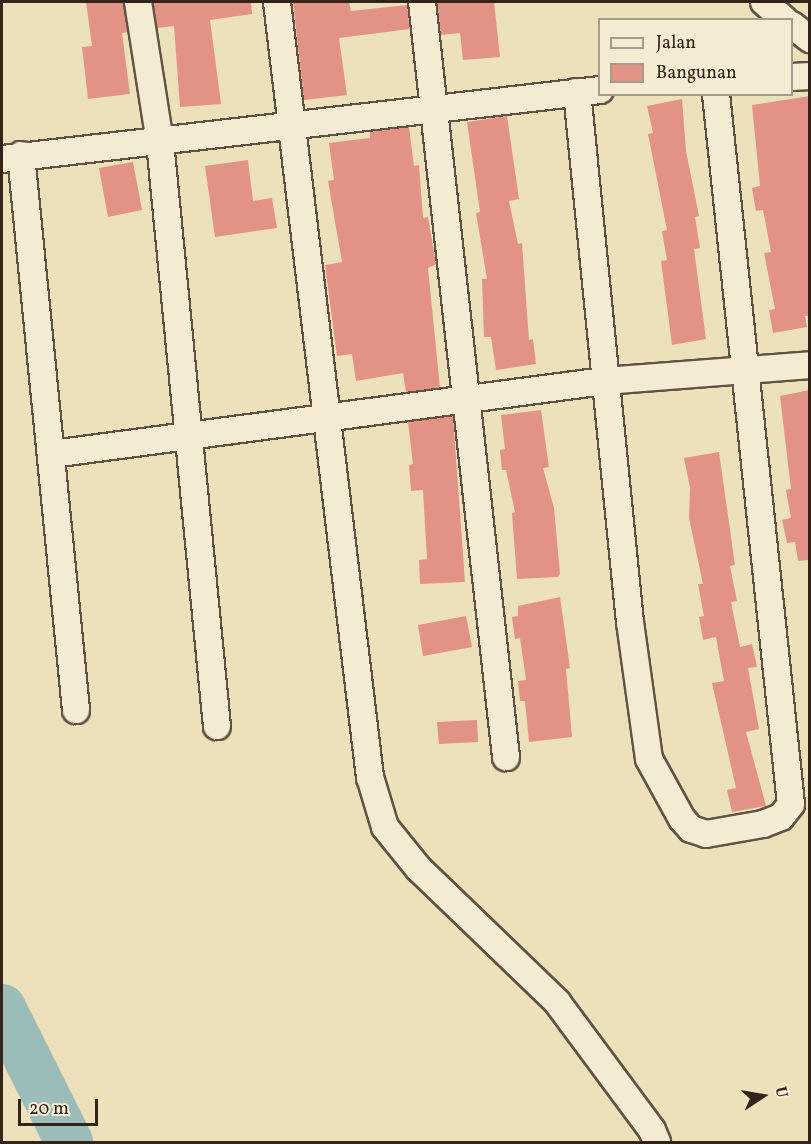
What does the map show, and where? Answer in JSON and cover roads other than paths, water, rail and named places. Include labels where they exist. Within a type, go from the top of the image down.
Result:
[{"type":"street","points":[[138,2],[160,142],[187,435],[218,726]]},
{"type":"street","points":[[277,2],[294,128],[370,777],[385,827],[419,869],[557,1002],[652,1130],[657,1143]]},
{"type":"street","points":[[422,2],[470,401],[506,757]]},
{"type":"street","points":[[764,2],[783,18]]},
{"type":"street","points":[[794,2],[795,28]]},
{"type":"street","points":[[793,78],[810,76]]},
{"type":"street","points":[[76,710],[51,454],[11,157],[294,128],[435,108],[588,91],[604,381],[649,759],[682,819],[691,829],[706,834],[763,824],[781,817],[791,804],[716,96]]},
{"type":"street","points":[[51,454],[326,416],[470,401],[604,381],[810,365]]},
{"type":"waterway","points":[[2,1008],[69,1142]]}]
